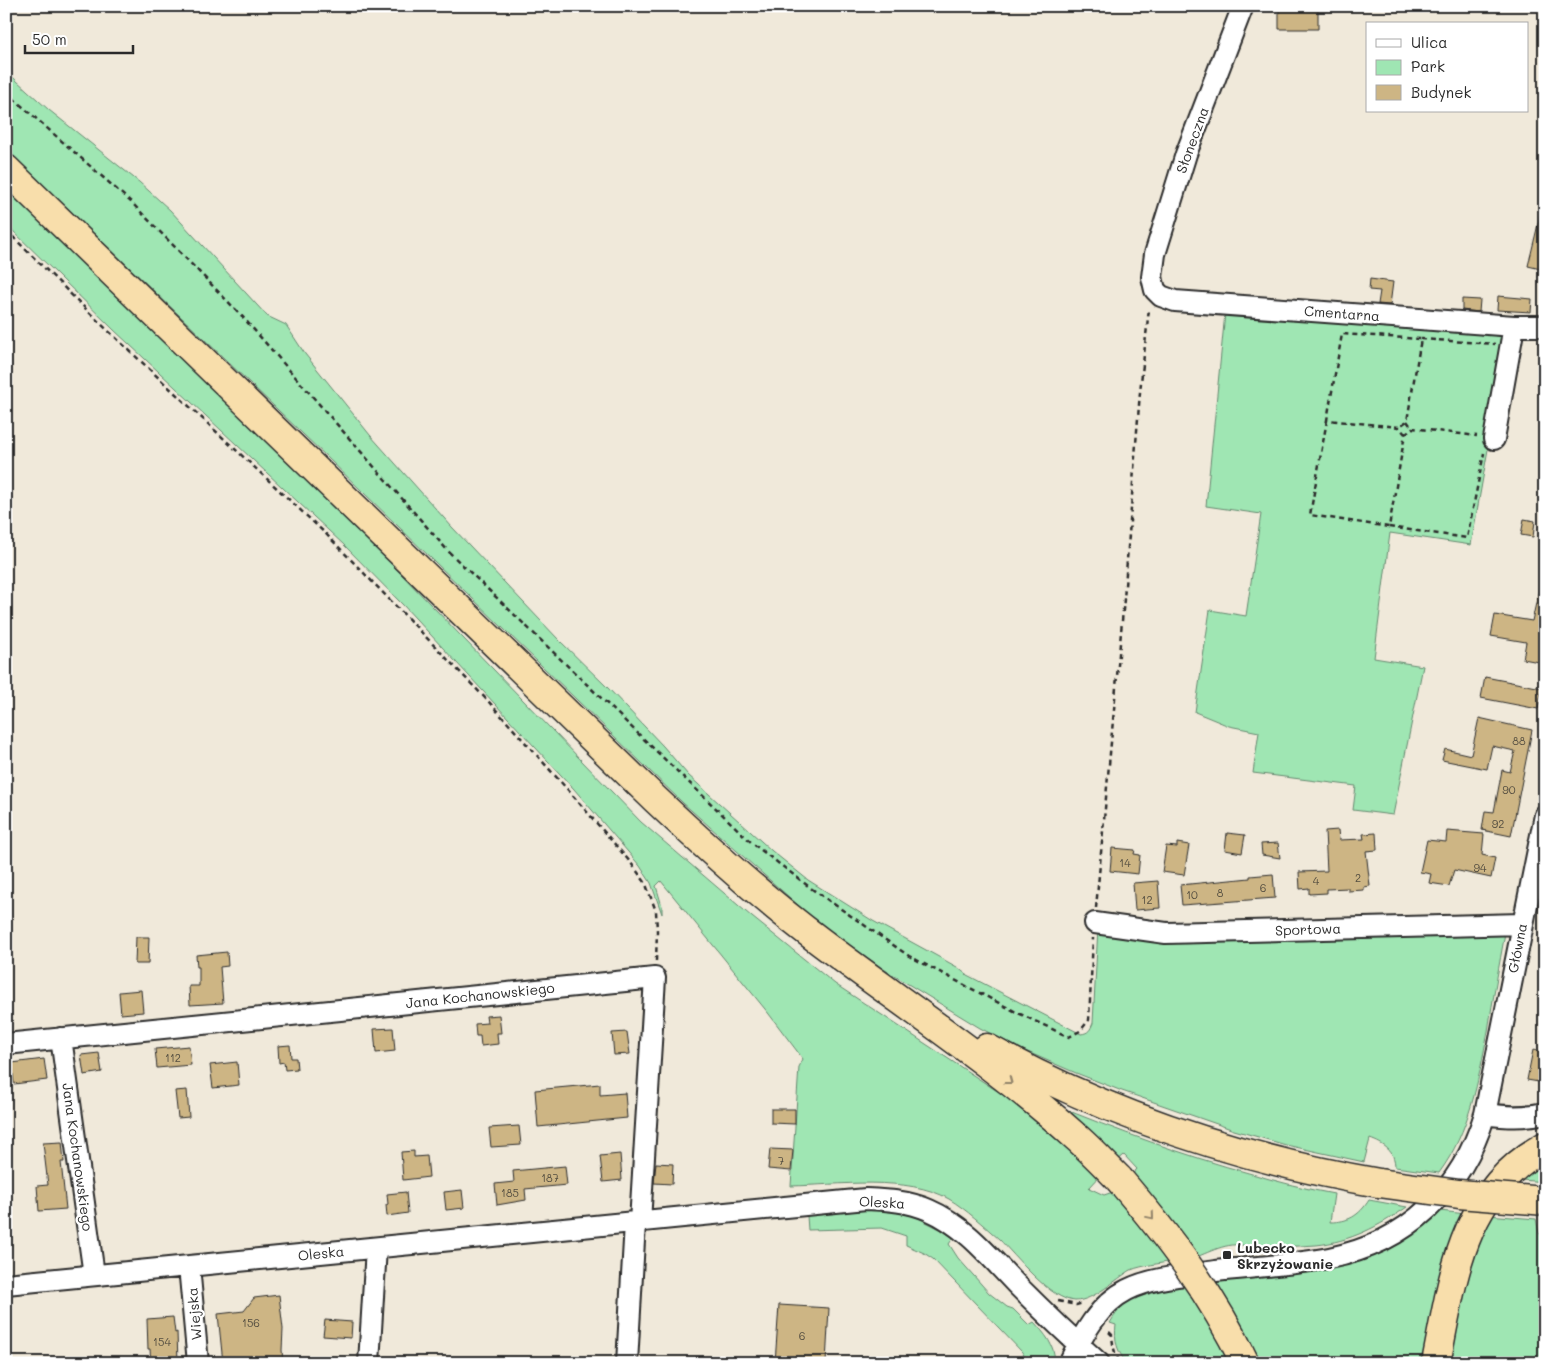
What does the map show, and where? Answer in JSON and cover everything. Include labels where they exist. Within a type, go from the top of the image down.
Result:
[{"type":"highway","points":[[6,169],[655,799],[737,874],[776,908],[1016,1087],[1076,1137],[1119,1179],[1159,1226],[1190,1267],[1216,1308],[1245,1363]]},
{"type":"highway","points":[[886,989],[1014,1063],[1073,1091],[1174,1130],[1292,1165],[1378,1183],[1459,1194],[1545,1201]]},
{"type":"highway","points":[[1436,1363],[1459,1255],[1477,1213],[1502,1180],[1545,1146]]},
{"type":"street","name":"Słoneczna","points":[[1152,277],[1155,254],[1186,154],[1243,6]]},
{"type":"street","name":"Cmentarna","points":[[1152,277],[1155,290],[1161,296],[1175,301],[1514,326],[1545,326]]},
{"type":"street","points":[[1490,438],[1514,326]]},
{"type":"street","name":"Główna","points":[[1069,1363],[1078,1344],[1100,1312],[1116,1296],[1127,1290],[1187,1275],[1330,1258],[1372,1245],[1395,1234],[1419,1217],[1440,1198],[1474,1146],[1485,1114],[1545,815]]},
{"type":"street","name":"Sportowa","points":[[1095,922],[1166,933],[1522,924]]},
{"type":"street","name":"Jana Kochanowskiego","points":[[6,1044],[655,978]]},
{"type":"street","points":[[627,1363],[655,978]]},
{"type":"street","name":"Jana Kochanowskiego","points":[[61,1038],[94,1275]]},
{"type":"street","points":[[1485,1114],[1510,1118],[1545,1113]]},
{"type":"street","name":"Oleska","points":[[6,1284],[866,1199],[895,1200],[913,1204],[944,1217],[968,1234],[1099,1363]]},
{"type":"street","points":[[369,1363],[376,1248]]},
{"type":"street","name":"Wiejska","points":[[189,1266],[198,1363]]},
{"type":"path","points":[[6,92],[132,202],[241,315],[448,552],[752,844],[797,878],[909,956],[1018,1013],[1069,1037],[1080,1031],[1089,1020],[1095,922],[1124,599],[1140,392],[1152,277]]},
{"type":"path","points":[[6,230],[101,324],[326,534],[488,701],[587,812],[638,872],[650,891],[657,922],[655,978]]},
{"type":"path","points":[[1407,421],[1412,428],[1490,438],[1467,538],[1310,515],[1342,334],[1502,344]]},
{"type":"path","points":[[1327,420],[1399,427],[1407,421],[1421,339]]},
{"type":"path","points":[[1399,427],[1405,434]]},
{"type":"path","points":[[1389,527],[1405,434],[1412,428]]},
{"type":"path","points":[[1109,1332],[1112,1335],[1113,1348],[1121,1363]]},
{"type":"green space","points":[[6,71],[49,110],[139,182],[170,210],[267,316],[286,325],[305,354],[370,435],[452,527],[558,639],[608,688],[688,775],[772,851],[808,880],[873,921],[957,967],[967,975],[1081,1034],[1089,1031],[1093,1023],[1098,927],[1505,933],[1488,1031],[1471,1105],[1450,1157],[1439,1173],[1395,1167],[1391,1152],[1380,1143],[1370,1139],[1364,1162],[1286,1145],[1234,1130],[1076,1073],[1023,1050],[980,1028],[885,970],[808,914],[683,803],[6,149]]},
{"type":"green space","points":[[6,186],[315,485],[641,822],[752,917],[835,984],[1032,1114],[1102,1174],[1089,1188],[1104,1195],[1113,1192],[1172,1261],[1131,1270],[1097,1294],[1075,1301],[1065,1299],[1044,1285],[999,1239],[975,1218],[949,1199],[932,1192],[893,1184],[872,1183],[791,1186],[799,1067],[803,1059],[769,1014],[661,881],[656,886],[662,906],[662,914],[651,883],[640,866],[574,789],[403,605],[344,545],[114,330],[6,224]]},
{"type":"green space","points":[[1225,313],[1509,331],[1471,545],[1390,533],[1374,658],[1423,666],[1393,815],[1353,810],[1356,786],[1253,773],[1259,732],[1229,726],[1195,712],[1210,610],[1246,616],[1261,514],[1206,506]]},
{"type":"green space","points":[[1052,1104],[1126,1133],[1226,1167],[1282,1183],[1334,1194],[1330,1222],[1342,1221],[1353,1217],[1369,1200],[1407,1207],[1375,1227],[1352,1237],[1328,1243],[1300,1246],[1250,1247],[1236,1245],[1194,1258],[1129,1178],[1137,1169],[1124,1155],[1116,1162]]},
{"type":"green space","points":[[1545,1160],[1545,1182],[1521,1180]]},
{"type":"green space","points":[[875,1208],[914,1216],[953,1238],[949,1244],[958,1258],[989,1293],[1007,1307],[1013,1309],[1029,1325],[1034,1322],[1042,1331],[1049,1340],[1055,1357],[1055,1363],[1028,1363],[1022,1352],[933,1259],[906,1245],[906,1236],[882,1228],[808,1230],[807,1216]]},
{"type":"green space","points":[[1440,1211],[1466,1214],[1425,1363],[1255,1363],[1209,1280],[1345,1264],[1379,1253],[1405,1238]]},
{"type":"green space","points":[[1488,1215],[1536,1219],[1539,1233],[1545,1240],[1545,1363],[1446,1363],[1457,1302]]},
{"type":"green space","points":[[1189,1281],[1237,1363],[1127,1363],[1117,1346],[1115,1336],[1116,1325],[1110,1323],[1117,1313],[1125,1304],[1144,1293]]},
{"type":"building","points":[[1318,8],[1318,29],[1279,29],[1279,9]]},
{"type":"building","points":[[1540,216],[1545,216],[1545,270],[1528,266]]},
{"type":"building","points":[[1370,279],[1393,282],[1390,305],[1378,304],[1380,291],[1369,290]]},
{"type":"building","points":[[1498,296],[1532,299],[1531,312],[1497,310]]},
{"type":"building","points":[[1462,299],[1480,300],[1479,312],[1462,310]]},
{"type":"building","points":[[1524,519],[1535,521],[1533,537],[1521,535]]},
{"type":"building","points":[[1540,585],[1545,586],[1545,663],[1523,659],[1526,642],[1491,636],[1495,615],[1532,621]]},
{"type":"building","points":[[1485,677],[1542,688],[1538,709],[1481,698]]},
{"type":"building","points":[[1479,718],[1532,730],[1511,836],[1482,830],[1485,811],[1494,812],[1502,770],[1510,772],[1515,751],[1492,746],[1487,769],[1442,760],[1445,749],[1471,755]]},
{"type":"building","points":[[1338,830],[1339,840],[1364,839],[1363,834],[1376,833],[1377,850],[1366,851],[1370,886],[1364,887],[1364,890],[1348,891],[1348,888],[1327,889],[1327,893],[1309,894],[1309,888],[1300,889],[1299,872],[1327,871],[1325,831]]},
{"type":"building","points":[[1447,831],[1484,834],[1482,855],[1495,858],[1491,878],[1454,870],[1449,886],[1429,883],[1431,874],[1420,872],[1427,840],[1446,842]]},
{"type":"building","points":[[1227,833],[1245,835],[1242,853],[1225,850]]},
{"type":"building","points":[[1177,843],[1189,845],[1184,875],[1162,872],[1166,846],[1177,847]]},
{"type":"building","points":[[1278,843],[1280,858],[1262,855],[1261,844]]},
{"type":"building","points":[[1112,848],[1135,850],[1134,854],[1140,855],[1138,874],[1110,871]]},
{"type":"building","points":[[1273,874],[1275,898],[1182,905],[1180,885]]},
{"type":"building","points":[[1158,881],[1160,908],[1135,910],[1133,883]]},
{"type":"building","points":[[136,937],[149,937],[148,964],[135,964]]},
{"type":"building","points":[[227,952],[228,966],[220,967],[223,1003],[190,1005],[189,986],[199,986],[199,967],[197,967],[196,955]]},
{"type":"building","points":[[141,990],[143,1012],[121,1014],[119,992]]},
{"type":"building","points":[[499,1015],[501,1033],[497,1033],[498,1044],[481,1046],[480,1036],[476,1036],[475,1024],[487,1023],[486,1016]]},
{"type":"building","points":[[393,1028],[395,1051],[376,1053],[374,1029]]},
{"type":"building","points":[[627,1032],[630,1054],[614,1055],[612,1033]]},
{"type":"building","points":[[290,1045],[291,1058],[296,1058],[297,1069],[285,1070],[284,1062],[279,1063],[278,1046]]},
{"type":"building","points":[[189,1046],[191,1065],[157,1068],[155,1049]]},
{"type":"building","points":[[1533,1050],[1545,1052],[1545,1083],[1527,1080]]},
{"type":"building","points":[[99,1053],[102,1072],[84,1075],[81,1055]]},
{"type":"building","points":[[44,1059],[47,1080],[14,1084],[12,1063]]},
{"type":"building","points":[[237,1062],[239,1085],[213,1088],[210,1065]]},
{"type":"building","points":[[600,1084],[600,1095],[625,1093],[627,1118],[538,1127],[535,1090]]},
{"type":"building","points":[[187,1090],[189,1117],[178,1118],[175,1091]]},
{"type":"building","points":[[771,1109],[795,1109],[795,1124],[771,1123]]},
{"type":"building","points":[[519,1126],[521,1145],[491,1147],[489,1128]]},
{"type":"building","points":[[62,1142],[64,1162],[61,1162],[66,1209],[39,1211],[37,1186],[48,1185],[43,1143]]},
{"type":"building","points":[[770,1149],[793,1150],[791,1171],[768,1169]]},
{"type":"building","points":[[414,1151],[414,1157],[427,1156],[429,1177],[403,1180],[401,1152]]},
{"type":"building","points":[[620,1154],[622,1180],[603,1182],[600,1156]]},
{"type":"building","points":[[656,1163],[673,1164],[672,1184],[654,1183]]},
{"type":"building","points":[[565,1166],[567,1185],[525,1189],[526,1200],[497,1205],[495,1184],[514,1182],[513,1171]]},
{"type":"building","points":[[462,1190],[464,1208],[446,1210],[444,1192]]},
{"type":"building","points":[[406,1192],[408,1213],[387,1216],[387,1194]]},
{"type":"building","points":[[279,1295],[283,1329],[283,1363],[223,1363],[218,1314],[244,1311],[254,1298]]},
{"type":"building","points":[[779,1305],[829,1308],[826,1363],[775,1363]]},
{"type":"building","points":[[173,1317],[175,1333],[177,1332],[178,1363],[151,1363],[150,1349],[148,1349],[147,1319]]},
{"type":"building","points":[[325,1320],[352,1322],[351,1338],[323,1336]]},
{"type":"place","name":"Lubecko Skrzyżowanie","points":[[1227,1255]]}]
